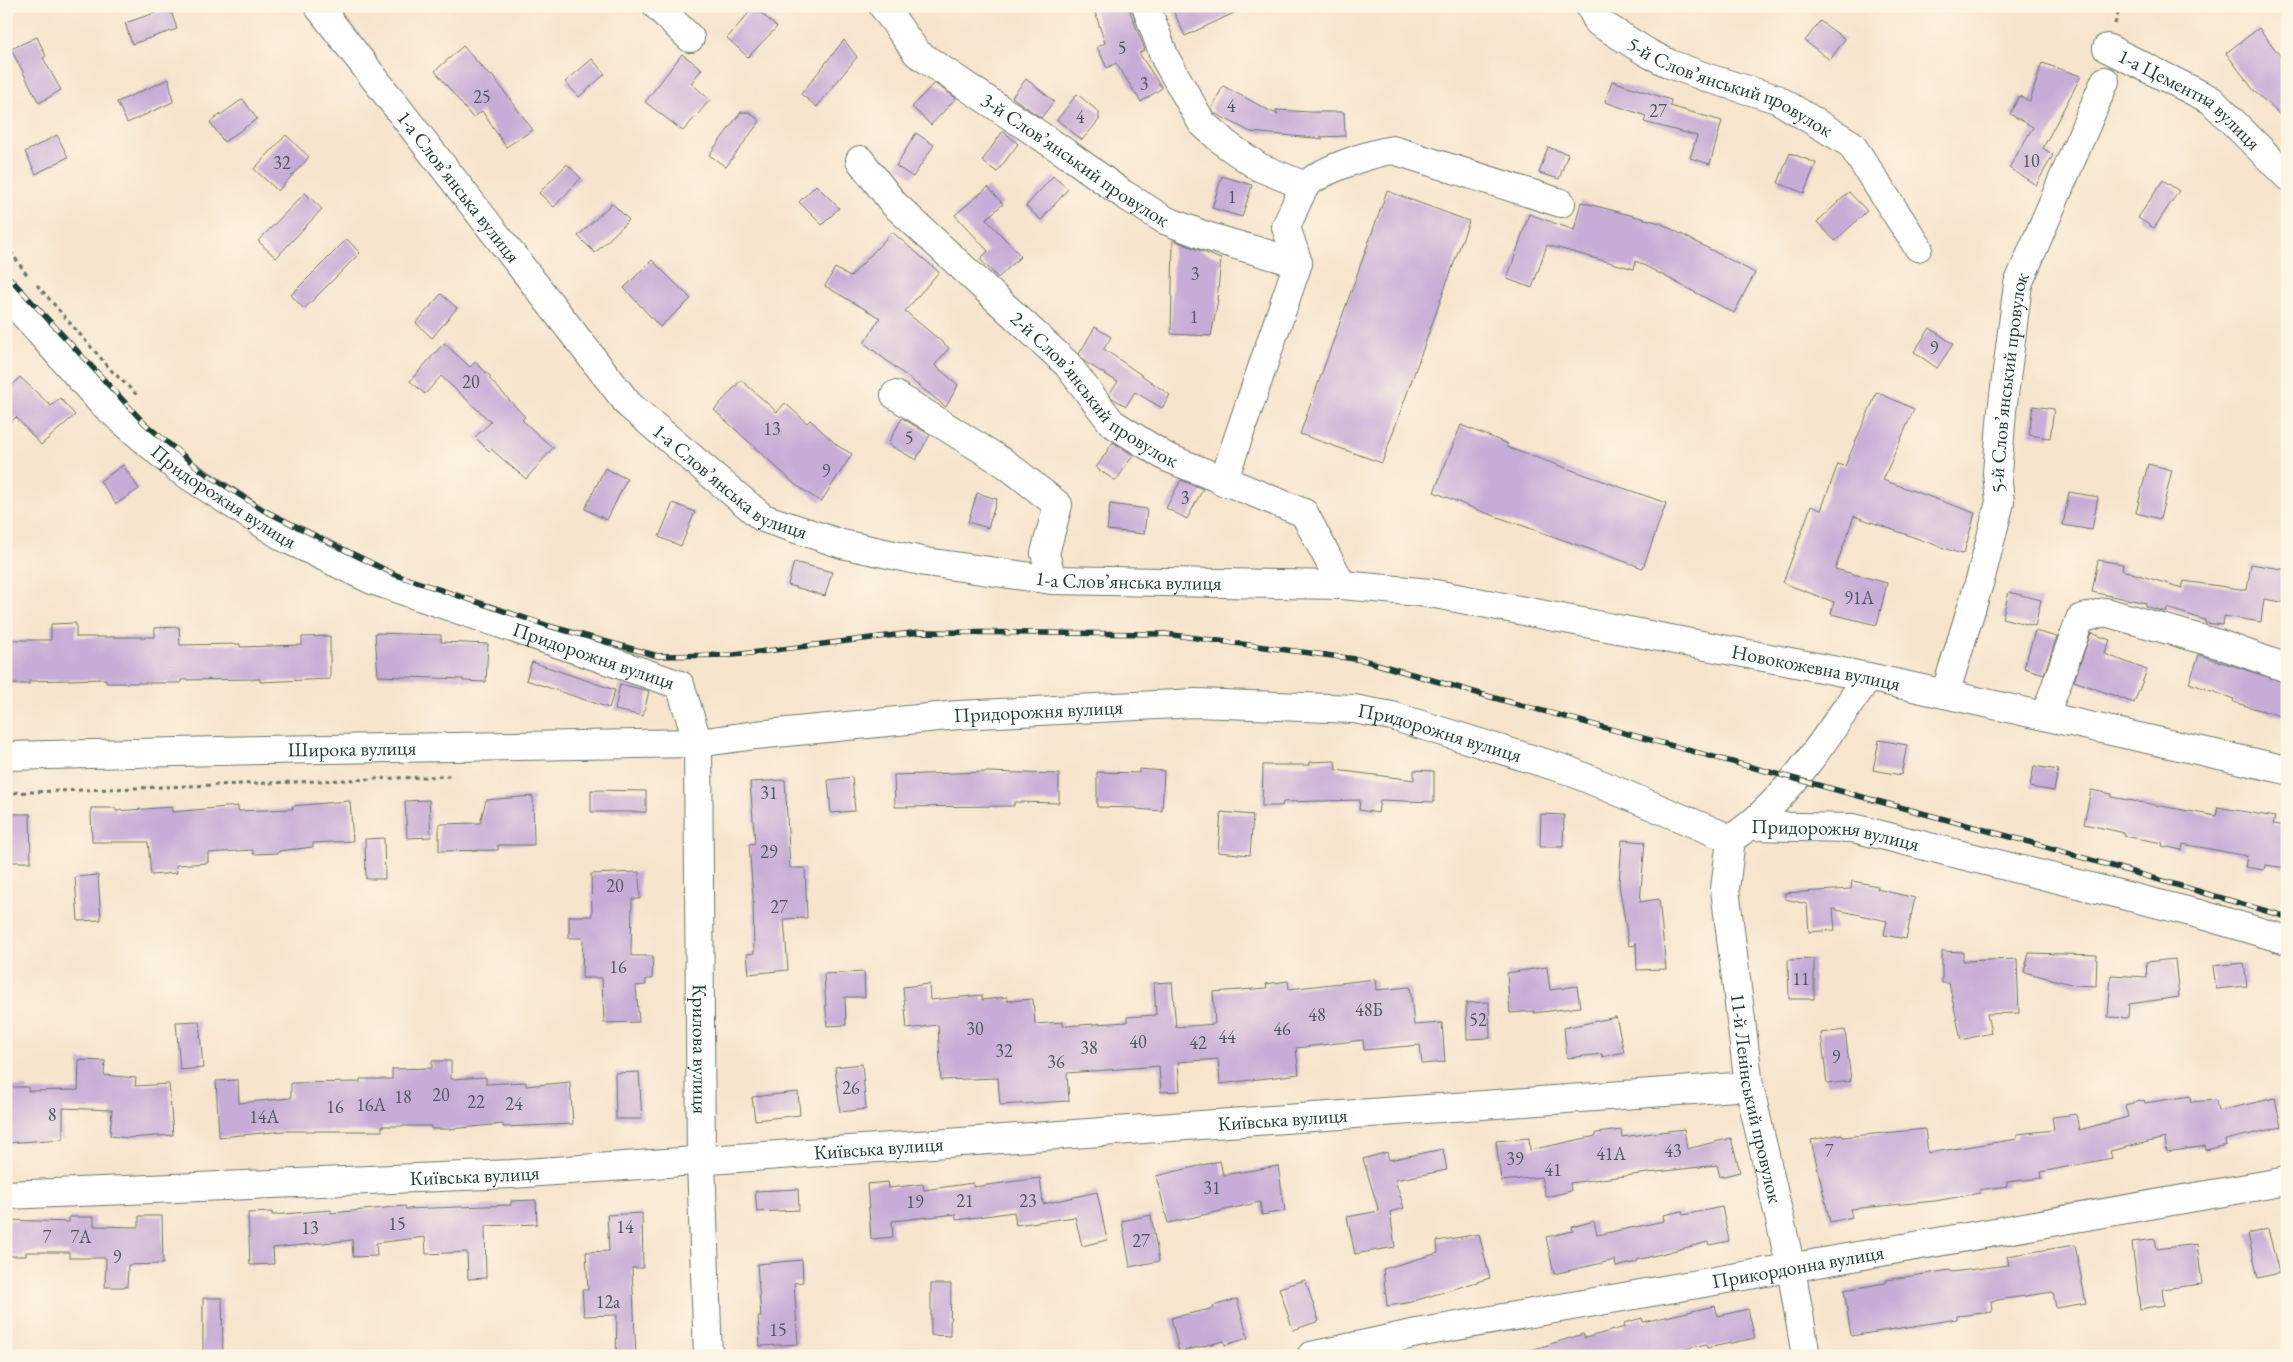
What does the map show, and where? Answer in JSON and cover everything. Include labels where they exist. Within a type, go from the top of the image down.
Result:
[{"type":"street","name":"1-а Слов’янська вулиця","points":[[318,6],[629,405],[763,518],[842,544],[926,562],[1052,580],[1342,585]]},
{"type":"street","points":[[656,6],[690,38]]},
{"type":"street","name":"3-й Слов’янський провулок","points":[[882,6],[917,53],[1069,155],[1122,194],[1165,220],[1206,236],[1298,263]]},
{"type":"street","points":[[1146,6],[1165,58],[1202,123],[1227,145],[1259,167],[1305,186]]},
{"type":"street","name":"5-й Слов’янський провулок","points":[[1590,6],[1598,22],[1648,53],[1670,64],[1708,78],[1777,99],[1851,144],[1918,246]]},
{"type":"street","name":"1-а Цементна вулиця","points":[[2107,48],[2211,100],[2287,176]]},
{"type":"street","name":"5-й Слов’янський провулок","points":[[1944,694],[1981,577],[2000,502],[1997,473],[2002,411],[2018,284],[2105,81]]},
{"type":"street","points":[[1223,482],[1298,263],[1286,227],[1305,186],[1320,176],[1347,163],[1392,150],[1561,203]]},
{"type":"street","name":"2-й Слов’янський провулок","points":[[860,160],[894,204],[1067,364],[1112,423],[1166,457],[1223,482],[1304,513],[1342,585]]},
{"type":"street","name":"Придорожня вулиця","points":[[6,294],[101,402],[177,468],[285,538],[372,580],[680,684],[698,743],[756,735],[958,715],[1196,703],[1354,708],[1392,716],[1567,770],[1741,832],[1853,828],[2199,914],[2287,940]]},
{"type":"street","points":[[895,395],[1006,464],[1058,505],[1045,554],[1052,580]]},
{"type":"street","name":"Новокожевна вулиця","points":[[1342,585],[1430,593],[1868,677],[2287,770]]},
{"type":"street","points":[[2045,716],[2080,619],[2105,612],[2222,645],[2287,668]]},
{"type":"street","points":[[1741,832],[1795,778],[1868,677]]},
{"type":"street","name":"Широка вулиця","points":[[6,756],[698,743]]},
{"type":"street","name":"Крилова вулиця","points":[[698,743],[701,1162],[708,1356]]},
{"type":"street","name":"11-й Ленінський провулок","points":[[1741,832],[1725,889],[1749,1086],[1791,1268],[1806,1356]]},
{"type":"street","name":"Київська вулиця","points":[[6,1195],[512,1174],[1749,1086]]},
{"type":"street","name":"Прикордонна вулиця","points":[[1311,1356],[1417,1333],[2287,1181]]},
{"type":"path","points":[[6,245],[21,268],[112,371],[140,399]]},
{"type":"path","points":[[6,793],[451,776]]},
{"type":"building","points":[[1093,6],[1128,6],[1145,50],[1139,53],[1162,88],[1141,102],[1116,63],[1107,68],[1097,47],[1105,43]]},
{"type":"building","points":[[1171,6],[1249,6],[1185,36]]},
{"type":"building","points":[[754,7],[777,27],[748,57],[727,38]]},
{"type":"building","points":[[170,8],[177,29],[132,44],[125,23]]},
{"type":"building","points":[[1820,21],[1845,39],[1830,60],[1805,41]]},
{"type":"building","points":[[2259,28],[2287,65],[2287,121],[2255,92],[2226,53]]},
{"type":"building","points":[[37,37],[46,56],[43,58],[61,90],[39,103],[11,49]]},
{"type":"building","points":[[844,40],[857,57],[817,107],[801,94]]},
{"type":"building","points":[[463,46],[490,76],[492,75],[533,130],[506,147],[482,111],[473,118],[435,71]]},
{"type":"building","points":[[682,54],[702,69],[691,83],[710,100],[683,131],[645,102]]},
{"type":"building","points":[[592,59],[605,74],[579,97],[565,82]]},
{"type":"building","points":[[2042,63],[2081,76],[2043,148],[2053,155],[2036,185],[2009,168],[2033,127],[2010,114],[2019,96],[2030,101]]},
{"type":"building","points":[[169,79],[173,102],[127,123],[117,102]]},
{"type":"building","points":[[1026,79],[1054,101],[1041,118],[1012,97]]},
{"type":"building","points":[[1612,81],[1671,100],[1670,106],[1722,121],[1710,164],[1690,158],[1697,136],[1644,122],[1646,116],[1605,102]]},
{"type":"building","points":[[934,83],[956,98],[931,125],[912,107]]},
{"type":"building","points":[[1223,86],[1278,115],[1276,110],[1344,112],[1345,136],[1320,137],[1323,139],[1251,132],[1214,113],[1212,108]]},
{"type":"building","points":[[1077,94],[1099,112],[1099,120],[1082,140],[1057,120]]},
{"type":"building","points":[[243,99],[257,119],[224,142],[210,122]]},
{"type":"building","points":[[741,112],[749,112],[760,121],[726,167],[709,155]]},
{"type":"building","points":[[1003,131],[1018,144],[997,172],[982,161]]},
{"type":"building","points":[[916,133],[934,145],[913,177],[896,166]]},
{"type":"building","points":[[57,135],[68,157],[36,174],[25,152]]},
{"type":"building","points":[[286,135],[309,157],[278,191],[254,169]]},
{"type":"building","points":[[1548,147],[1568,154],[1559,179],[1539,173]]},
{"type":"building","points":[[1790,153],[1816,163],[1804,193],[1778,183]]},
{"type":"building","points":[[567,164],[581,178],[554,207],[539,193]]},
{"type":"building","points":[[1053,176],[1068,189],[1041,220],[1026,206]]},
{"type":"building","points":[[1222,176],[1252,185],[1242,217],[1212,208]]},
{"type":"building","points":[[2163,180],[2179,191],[2154,228],[2138,218]]},
{"type":"building","points":[[816,185],[839,208],[822,225],[799,202]]},
{"type":"building","points":[[988,187],[1003,204],[986,219],[1021,256],[998,278],[980,259],[988,251],[955,215]]},
{"type":"building","points":[[1387,191],[1469,221],[1382,463],[1300,434]]},
{"type":"building","points":[[1849,192],[1867,211],[1835,241],[1817,222]]},
{"type":"building","points":[[305,193],[322,209],[276,258],[258,241]]},
{"type":"building","points":[[1581,202],[1660,223],[1755,273],[1734,313],[1636,261],[1634,269],[1547,245],[1532,288],[1507,279],[1529,214],[1574,230]]},
{"type":"building","points":[[612,203],[629,220],[595,253],[578,236]]},
{"type":"building","points":[[892,232],[939,272],[905,311],[949,348],[935,365],[958,385],[946,407],[864,343],[880,318],[825,286],[835,268],[850,277]]},
{"type":"building","points":[[347,239],[360,253],[304,309],[291,295]]},
{"type":"building","points":[[1173,240],[1221,259],[1218,300],[1211,336],[1171,334]]},
{"type":"building","points":[[652,260],[691,299],[660,327],[624,288]]},
{"type":"building","points":[[441,294],[457,308],[432,338],[416,323]]},
{"type":"building","points":[[1095,327],[1111,337],[1104,349],[1170,395],[1162,408],[1135,392],[1126,406],[1112,398],[1109,394],[1118,382],[1085,362],[1079,354]]},
{"type":"building","points":[[1930,328],[1953,344],[1937,368],[1914,352]]},
{"type":"building","points":[[444,343],[470,367],[475,362],[491,377],[489,378],[525,417],[522,420],[553,448],[526,479],[491,449],[489,451],[475,437],[491,422],[441,376],[425,394],[410,381]]},
{"type":"building","points":[[20,377],[51,406],[60,398],[75,415],[41,445],[16,417],[6,427],[6,393]]},
{"type":"building","points":[[741,380],[777,412],[785,403],[807,423],[810,420],[838,446],[852,454],[821,502],[796,485],[714,410]]},
{"type":"building","points":[[1877,392],[1914,409],[1883,480],[1975,513],[1964,553],[1961,554],[1854,516],[1835,569],[1887,583],[1877,625],[1831,614],[1834,602],[1783,583],[1811,506],[1821,510],[1838,464],[1845,466]]},
{"type":"building","points":[[2033,406],[2054,409],[2050,438],[2029,435]]},
{"type":"building","points":[[902,418],[930,435],[916,460],[888,444]]},
{"type":"building","points":[[1461,425],[1508,444],[1506,447],[1666,503],[1643,568],[1475,509],[1434,492]]},
{"type":"building","points":[[1113,442],[1133,455],[1116,481],[1096,468]]},
{"type":"building","points":[[2148,464],[2172,470],[2160,519],[2136,513]]},
{"type":"building","points":[[123,465],[139,489],[116,504],[100,481]]},
{"type":"building","points":[[605,468],[627,479],[607,520],[585,509]]},
{"type":"building","points":[[1181,480],[1203,489],[1187,519],[1166,508]]},
{"type":"building","points":[[2069,492],[2098,497],[2092,530],[2063,525]]},
{"type":"building","points":[[977,493],[997,499],[988,528],[968,522]]},
{"type":"building","points":[[673,503],[695,512],[681,546],[659,537]]},
{"type":"building","points":[[1110,504],[1147,509],[1144,534],[1107,530]]},
{"type":"building","points":[[2098,560],[2123,564],[2122,570],[2182,588],[2184,581],[2247,590],[2251,564],[2287,570],[2287,603],[2264,599],[2261,622],[2224,616],[2223,625],[2205,623],[2205,620],[2167,608],[2166,612],[2145,606],[2146,603],[2092,592]]},
{"type":"building","points":[[794,562],[832,572],[825,596],[788,585]]},
{"type":"building","points":[[2009,592],[2041,600],[2035,626],[2002,618]]},
{"type":"building","points":[[76,623],[76,637],[155,637],[155,628],[179,627],[180,645],[240,644],[240,647],[302,645],[302,637],[330,636],[330,679],[260,682],[260,679],[181,680],[181,683],[106,683],[106,679],[29,681],[29,684],[6,684],[6,640],[51,640],[51,624]]},
{"type":"building","points":[[2035,631],[2057,637],[2044,674],[2024,668]]},
{"type":"building","points":[[375,633],[441,635],[441,642],[488,644],[486,682],[463,681],[463,679],[378,676]]},
{"type":"building","points":[[2091,633],[2110,640],[2105,654],[2147,670],[2134,703],[2074,681]]},
{"type":"building","points":[[2199,655],[2287,683],[2287,718],[2233,702],[2234,699],[2189,683]]},
{"type":"building","points":[[532,662],[615,690],[609,708],[526,680]]},
{"type":"building","points":[[620,684],[649,691],[643,716],[615,710]]},
{"type":"building","points":[[1879,740],[1907,745],[1901,775],[1873,770]]},
{"type":"building","points":[[1335,761],[1336,770],[1414,780],[1414,770],[1434,771],[1434,802],[1380,800],[1378,813],[1359,810],[1360,800],[1283,802],[1282,806],[1262,806],[1263,765],[1310,765],[1310,762]]},
{"type":"building","points":[[2034,766],[2058,770],[2054,791],[2030,787]]},
{"type":"building","points":[[1139,769],[1164,771],[1162,811],[1097,807],[1097,772],[1139,773]]},
{"type":"building","points":[[986,772],[1059,774],[1059,803],[1014,802],[1014,806],[895,807],[894,775]]},
{"type":"building","points":[[852,777],[855,811],[831,813],[828,780]]},
{"type":"building","points":[[785,780],[790,868],[805,868],[807,918],[784,919],[788,970],[749,974],[747,954],[754,953],[753,897],[749,844],[755,843],[750,782]]},
{"type":"building","points":[[591,790],[646,791],[646,812],[591,812]]},
{"type":"building","points":[[2091,790],[2112,794],[2111,797],[2216,816],[2218,807],[2275,817],[2273,824],[2287,826],[2287,868],[2265,865],[2264,870],[2245,867],[2247,856],[2183,844],[2182,850],[2162,846],[2163,843],[2124,836],[2125,833],[2084,824]]},
{"type":"building","points":[[533,796],[534,845],[498,845],[498,850],[439,851],[439,824],[480,823],[486,800]]},
{"type":"building","points":[[429,800],[431,837],[407,838],[405,801]]},
{"type":"building","points":[[350,801],[353,841],[313,843],[313,847],[279,851],[279,853],[253,854],[253,850],[208,853],[208,863],[176,865],[177,873],[151,875],[148,842],[92,842],[91,808],[116,808],[116,811],[172,807],[172,812],[238,806],[238,811],[293,809],[292,806]]},
{"type":"building","points":[[1221,812],[1253,815],[1250,855],[1218,852]]},
{"type":"building","points":[[8,814],[30,814],[31,862],[8,862]]},
{"type":"building","points":[[1541,814],[1564,815],[1563,847],[1540,847]]},
{"type":"building","points":[[384,838],[385,879],[366,879],[365,839]]},
{"type":"building","points":[[1622,840],[1645,842],[1640,902],[1659,899],[1666,969],[1637,970],[1636,942],[1636,945],[1629,946],[1619,884]]},
{"type":"building","points":[[639,872],[640,899],[632,899],[631,956],[653,956],[652,979],[646,979],[646,985],[636,986],[639,1022],[604,1023],[602,978],[582,978],[583,938],[569,938],[569,916],[592,916],[591,874]]},
{"type":"building","points":[[98,875],[101,920],[78,921],[75,877]]},
{"type":"building","points":[[1852,881],[1878,886],[1877,889],[1915,898],[1906,939],[1884,935],[1887,921],[1833,909],[1835,930],[1809,932],[1807,904],[1785,899],[1785,893],[1851,889]]},
{"type":"building","points":[[1942,951],[1963,952],[1963,961],[2017,959],[2019,1013],[1987,1014],[1991,1033],[1961,1040],[1949,983],[1942,983]]},
{"type":"building","points":[[2029,953],[2097,955],[2096,986],[2075,985],[2024,972]]},
{"type":"building","points":[[1814,959],[1814,999],[1789,999],[1788,960]]},
{"type":"building","points":[[2175,959],[2179,997],[2129,1004],[2128,1018],[2108,1017],[2111,975],[2147,977],[2146,962]]},
{"type":"building","points":[[2244,963],[2247,986],[2216,989],[2213,966]]},
{"type":"building","points":[[1547,967],[1550,990],[1577,986],[1580,1007],[1534,1013],[1534,1011],[1510,1013],[1507,973]]},
{"type":"building","points":[[864,972],[865,997],[845,997],[846,1025],[827,1026],[824,974]]},
{"type":"building","points":[[1375,979],[1376,990],[1410,987],[1414,1025],[1442,1023],[1445,1062],[1422,1064],[1420,1045],[1364,1050],[1363,1040],[1296,1048],[1299,1074],[1220,1084],[1218,1059],[1178,1062],[1180,1091],[1161,1092],[1159,1066],[1067,1073],[1069,1101],[1000,1105],[998,1078],[941,1080],[938,1025],[907,1029],[903,987],[929,984],[930,1000],[982,995],[982,1000],[1007,997],[1008,1001],[1033,999],[1035,1024],[1063,1022],[1063,1026],[1127,1022],[1127,1017],[1156,1015],[1154,983],[1172,982],[1176,1027],[1215,1024],[1213,992],[1267,988],[1266,984],[1288,981],[1289,989]]},
{"type":"building","points":[[1489,1002],[1490,1038],[1467,1039],[1466,1003]]},
{"type":"building","points":[[1616,1017],[1624,1052],[1602,1057],[1602,1054],[1567,1058],[1564,1028]]},
{"type":"building","points":[[199,1021],[203,1068],[180,1070],[176,1022]]},
{"type":"building","points":[[1845,1030],[1851,1081],[1827,1084],[1821,1033]]},
{"type":"building","points":[[79,1060],[105,1061],[104,1075],[136,1078],[135,1086],[169,1084],[173,1135],[127,1138],[110,1136],[112,1110],[63,1108],[63,1139],[6,1143],[6,1087],[28,1087],[28,1091],[78,1090]]},
{"type":"building","points":[[432,1061],[451,1061],[451,1079],[486,1077],[486,1084],[526,1082],[526,1086],[570,1082],[573,1124],[503,1127],[503,1124],[450,1129],[431,1129],[431,1126],[382,1126],[382,1131],[285,1131],[219,1137],[216,1081],[238,1080],[239,1103],[291,1098],[291,1083],[360,1082],[360,1079],[392,1079],[392,1069],[432,1068]]},
{"type":"building","points":[[862,1064],[866,1109],[840,1112],[835,1067]]},
{"type":"building","points":[[639,1072],[642,1119],[616,1119],[615,1073]]},
{"type":"building","points":[[798,1092],[800,1115],[755,1120],[752,1097]]},
{"type":"building","points":[[2190,1096],[2191,1102],[2216,1100],[2218,1111],[2275,1098],[2281,1127],[2225,1140],[2226,1145],[2206,1150],[2205,1146],[2167,1152],[2165,1138],[2110,1151],[2112,1158],[2041,1172],[2042,1178],[2007,1182],[2007,1186],[1979,1190],[1980,1193],[1935,1201],[1850,1209],[1852,1217],[1830,1222],[1811,1140],[1842,1134],[1843,1137],[1925,1129],[1928,1153],[2017,1139],[2017,1134],[2054,1130],[2052,1117],[2076,1114],[2079,1130],[2128,1117],[2125,1105],[2144,1100],[2145,1103]]},
{"type":"building","points":[[1684,1129],[1687,1149],[1731,1138],[1740,1172],[1720,1177],[1717,1165],[1570,1183],[1571,1191],[1546,1197],[1541,1177],[1501,1181],[1496,1141],[1529,1138],[1530,1150],[1596,1136],[1596,1133],[1621,1130],[1622,1137]]},
{"type":"building","points":[[1443,1149],[1447,1170],[1395,1180],[1404,1208],[1390,1212],[1395,1247],[1355,1254],[1347,1217],[1379,1211],[1363,1159],[1387,1152],[1389,1160]]},
{"type":"building","points":[[1220,1161],[1223,1175],[1278,1166],[1285,1211],[1262,1215],[1260,1202],[1168,1223],[1156,1176]]},
{"type":"building","points":[[1040,1178],[1043,1204],[1097,1192],[1107,1240],[1082,1246],[1075,1217],[1016,1225],[1014,1212],[956,1220],[956,1214],[892,1221],[893,1237],[871,1239],[867,1184],[888,1182],[889,1188],[923,1184],[924,1190],[973,1183],[973,1187]]},
{"type":"building","points":[[798,1189],[799,1210],[757,1212],[755,1191]]},
{"type":"building","points":[[536,1200],[537,1224],[485,1226],[486,1278],[468,1279],[467,1252],[426,1254],[425,1237],[376,1243],[377,1256],[353,1257],[352,1240],[273,1248],[274,1264],[250,1265],[248,1213],[272,1212],[272,1215],[331,1210],[331,1213],[405,1206],[406,1209],[511,1205],[511,1201]]},
{"type":"building","points":[[1722,1207],[1729,1241],[1709,1245],[1708,1242],[1616,1267],[1615,1260],[1554,1274],[1546,1237],[1573,1231],[1572,1227],[1594,1221],[1597,1235],[1664,1221],[1663,1215],[1682,1211],[1683,1215]]},
{"type":"building","points":[[642,1213],[643,1268],[632,1268],[636,1356],[616,1356],[617,1315],[584,1316],[582,1290],[588,1290],[586,1252],[609,1251],[607,1215]]},
{"type":"building","points":[[1151,1215],[1159,1261],[1130,1267],[1122,1221]]},
{"type":"building","points":[[139,1216],[162,1216],[163,1264],[128,1265],[127,1287],[105,1287],[106,1258],[69,1258],[69,1252],[26,1252],[26,1256],[6,1256],[6,1220],[69,1222],[69,1217],[94,1217],[94,1226],[139,1227]]},
{"type":"building","points":[[2268,1229],[2279,1273],[2258,1278],[2248,1234]]},
{"type":"building","points":[[1479,1234],[1490,1278],[1407,1303],[1387,1306],[1383,1269],[1438,1253],[1437,1241]]},
{"type":"building","points":[[2155,1239],[2157,1249],[2197,1244],[2202,1284],[2162,1289],[2164,1305],[2140,1309],[2132,1242]]},
{"type":"building","points":[[2075,1245],[2086,1303],[2056,1308],[2053,1292],[1991,1301],[1992,1312],[1957,1316],[1957,1319],[1851,1336],[1844,1290],[1886,1283],[1886,1280],[1950,1270],[1951,1272],[2009,1265],[2007,1256]]},
{"type":"building","points":[[802,1260],[803,1282],[794,1283],[798,1344],[760,1346],[758,1317],[761,1317],[757,1264]]},
{"type":"building","points":[[1305,1280],[1319,1321],[1293,1330],[1279,1288]]},
{"type":"building","points":[[931,1284],[951,1284],[950,1336],[931,1335]]},
{"type":"building","points":[[203,1298],[222,1298],[223,1356],[203,1356]]},
{"type":"building","points":[[1237,1299],[1248,1338],[1225,1345],[1224,1341],[1179,1352],[1171,1318],[1214,1308],[1213,1306]]},
{"type":"building","points":[[1715,1306],[1718,1316],[1748,1309],[1755,1338],[1707,1348],[1706,1344],[1655,1356],[1529,1356],[1528,1351],[1583,1334],[1585,1338],[1625,1327],[1624,1323],[1642,1318],[1643,1322]]},
{"type":"railway","points":[[6,274],[145,424],[202,471],[263,510],[396,575],[549,626],[658,656],[734,655],[920,632],[1166,634],[1363,660],[1491,697],[2022,840],[2287,917]]}]
